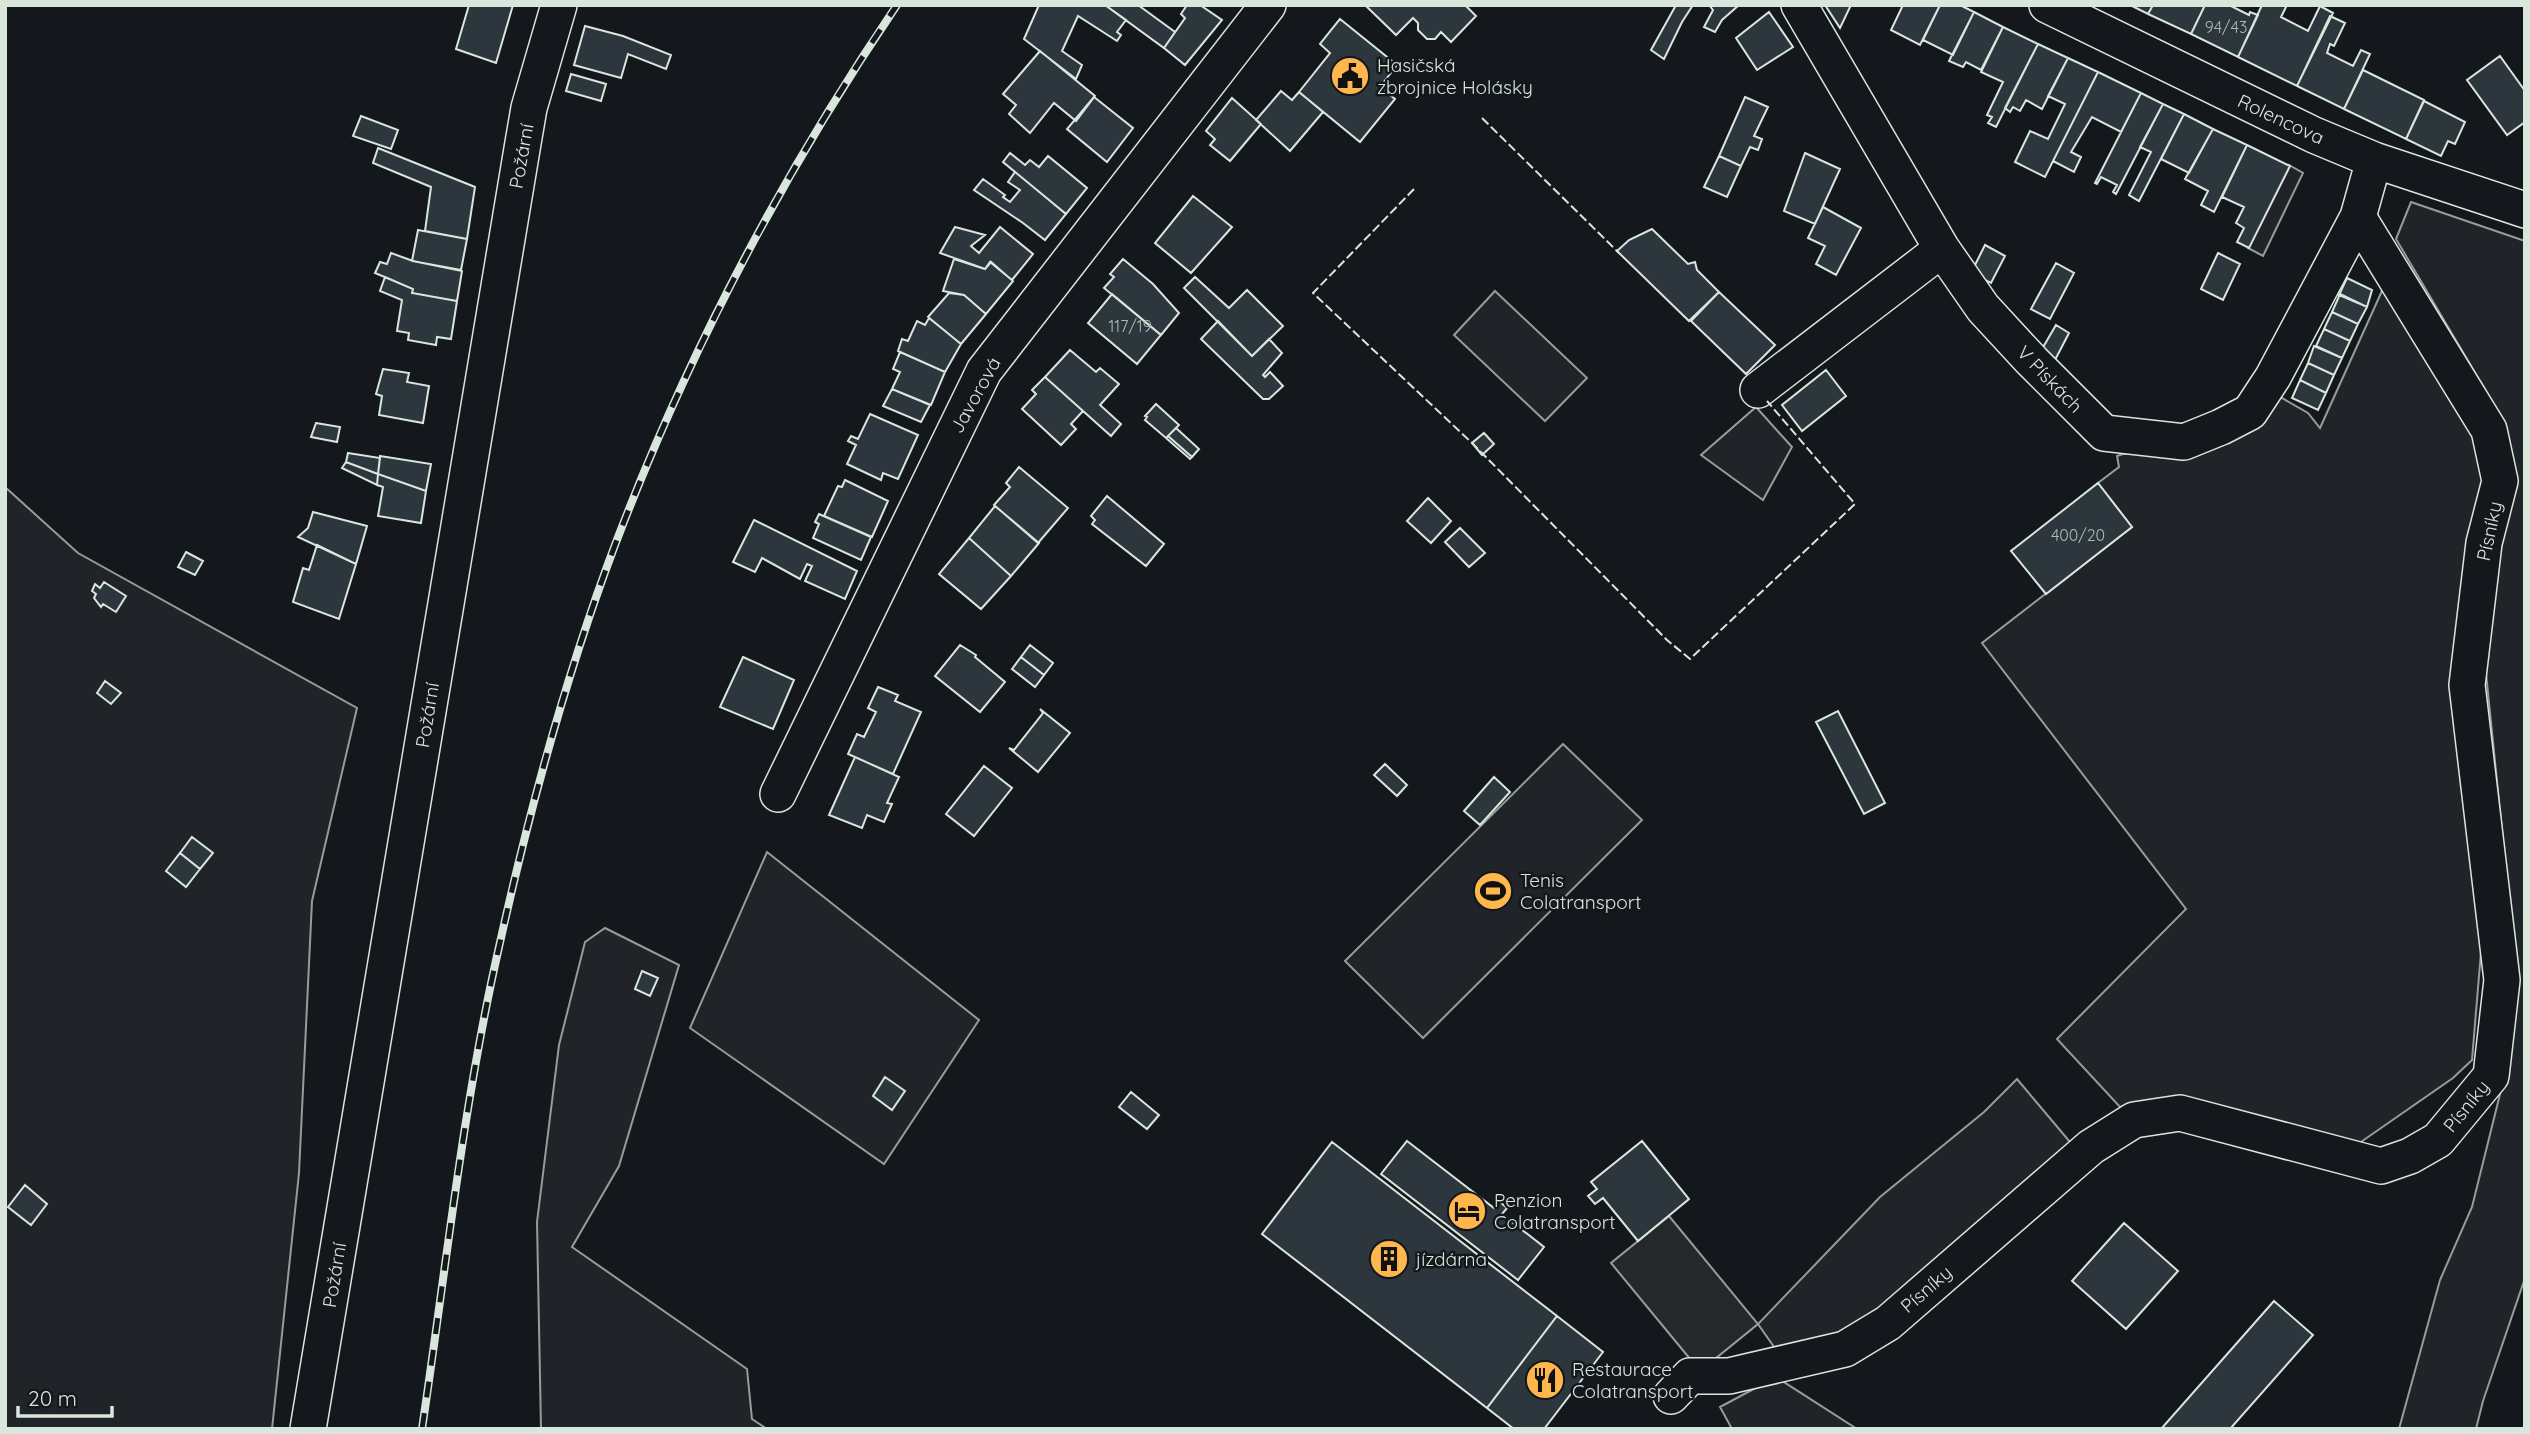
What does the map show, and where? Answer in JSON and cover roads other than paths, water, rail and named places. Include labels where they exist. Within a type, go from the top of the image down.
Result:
[{"type":"street","name":"Požární","points":[[308,1429],[529,108],[559,5]]},
{"type":"street","name":"Javorová","points":[[778,794],[984,371],[1268,5]]},
{"type":"street","name":"V Pískách","points":[[1799,5],[1941,249],[1983,308],[2104,433],[2184,442],[2250,412],[2273,377],[2358,217]]},
{"type":"street","name":"Rolencova","points":[[2047,5],[2314,135],[2374,160],[2525,210]]},
{"type":"street","points":[[2358,217],[2374,160]]},
{"type":"street","name":"Písníky","points":[[1671,1396],[1690,1376],[1730,1376],[1845,1349],[1888,1323],[2091,1147],[2134,1120],[2180,1113],[2381,1166],[2410,1156],[2438,1140],[2491,1076],[2502,980],[2467,685],[2484,543],[2500,481],[2488,430],[2358,217]]},
{"type":"street","points":[[1758,390],[1941,249]]},
{"type":"railway","points":[[422,1429],[465,1126],[486,1006],[536,794],[580,644],[643,474],[706,335],[740,267],[815,134],[897,5]]},
{"type":"place","name":"Hasičská zbrojnice Holásky","points":[[1350,76]]},
{"type":"place","name":"Tenis Colatransport","points":[[1493,891]]},
{"type":"place","name":"Penzion Colatransport","points":[[1467,1211]]},
{"type":"place","name":"jízdárna","points":[[1389,1259]]},
{"type":"place","name":"Restaurace Colatransport","points":[[1545,1380]]}]
